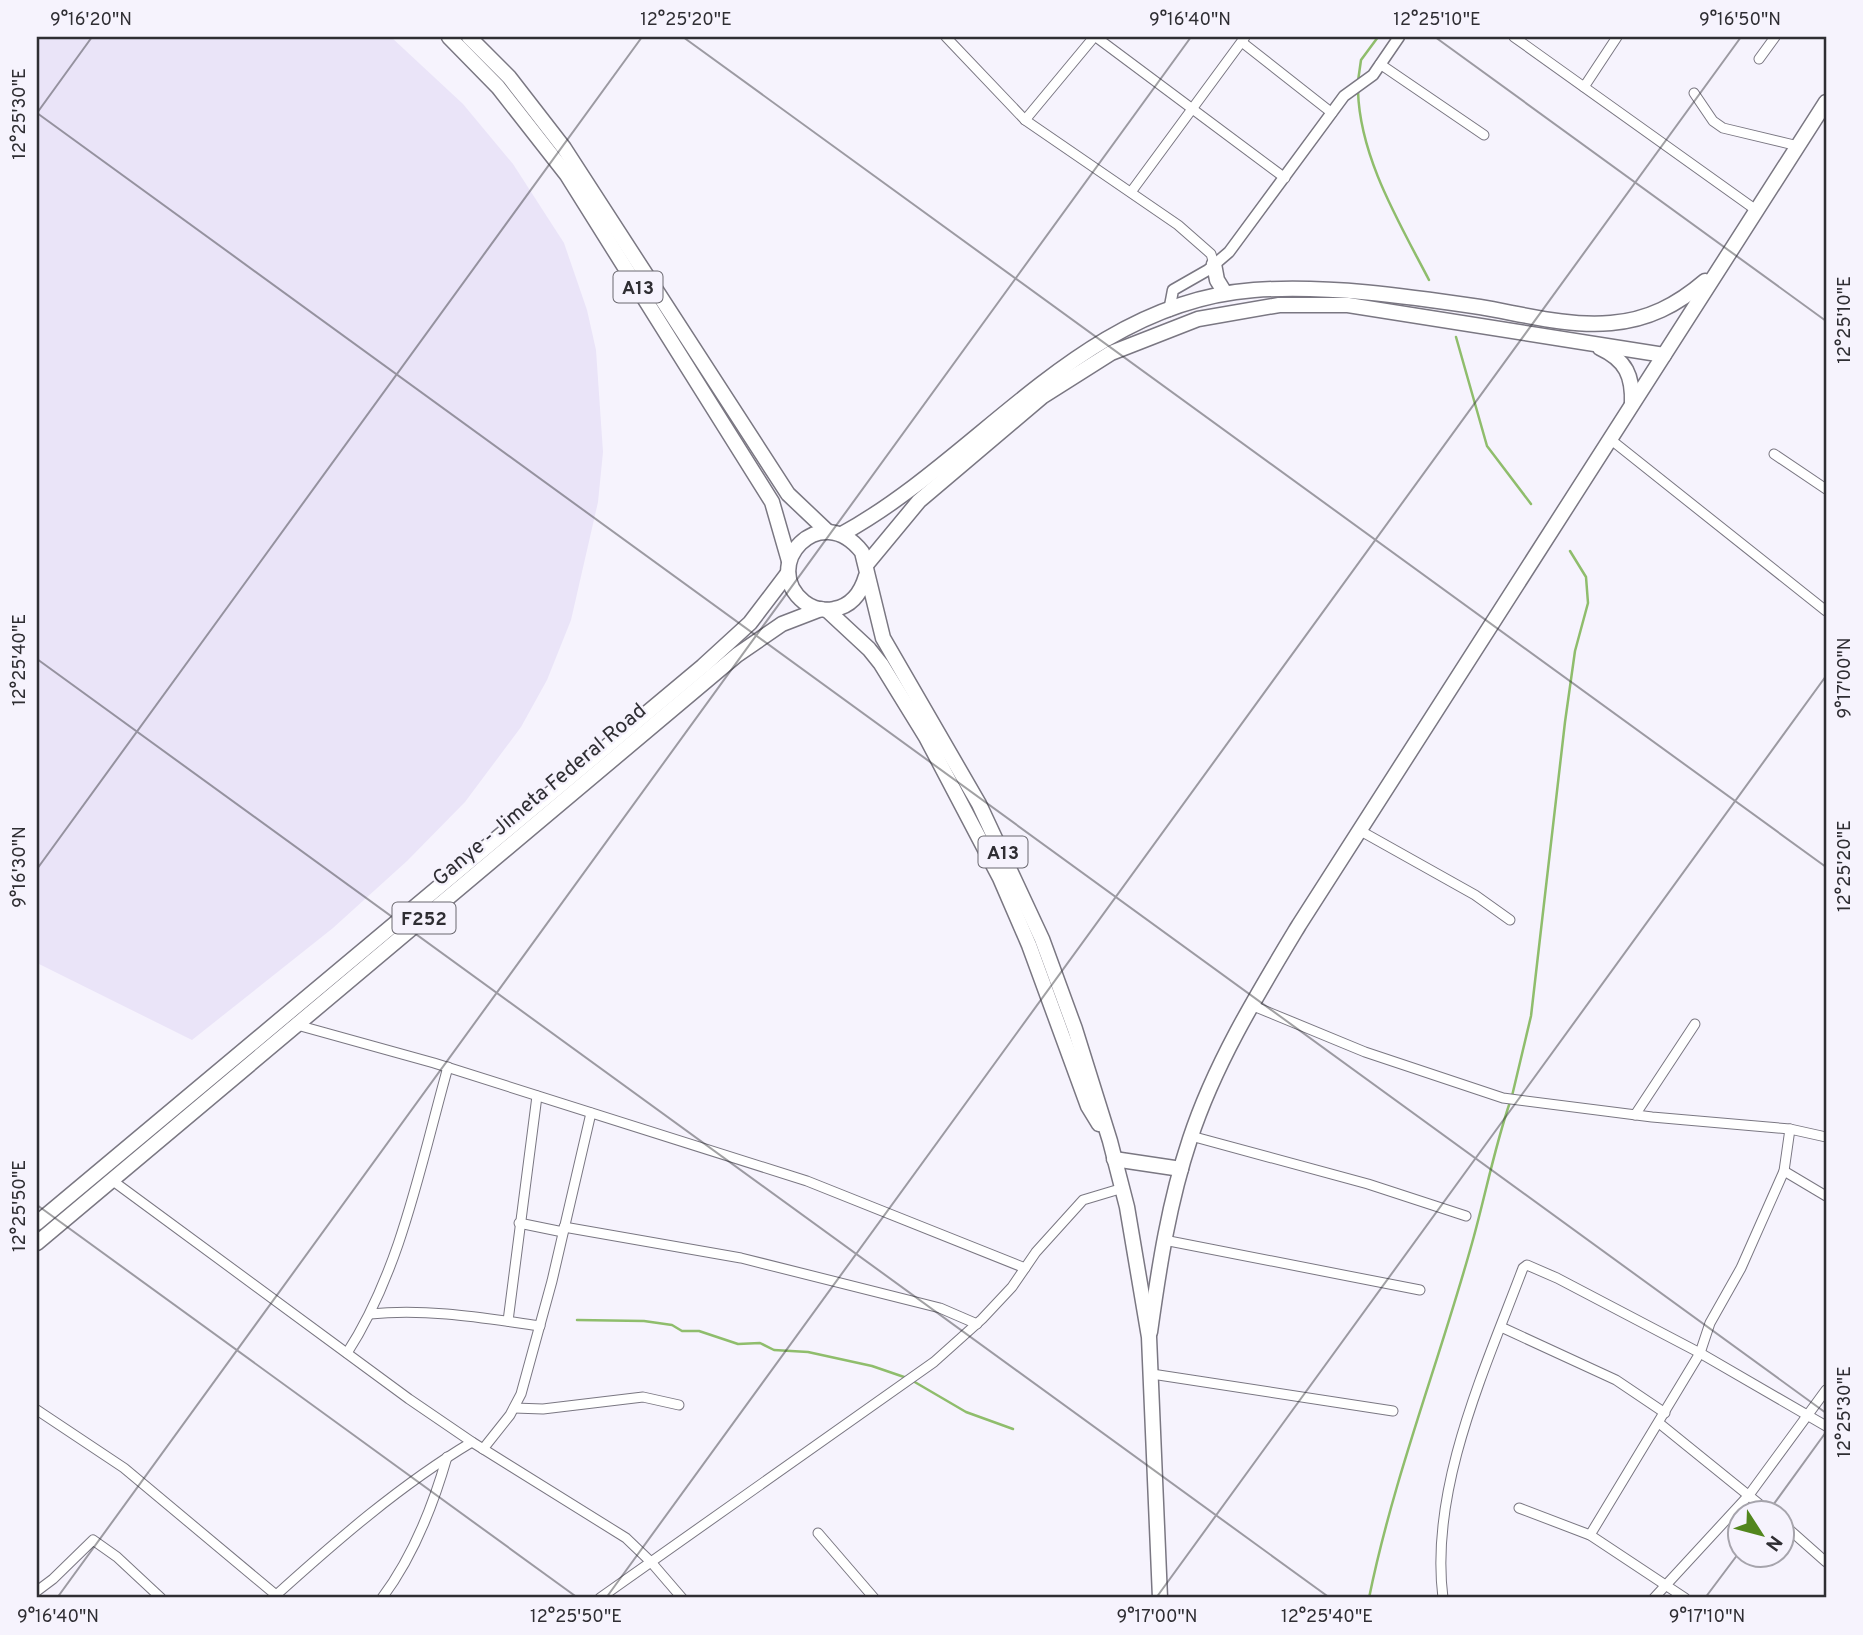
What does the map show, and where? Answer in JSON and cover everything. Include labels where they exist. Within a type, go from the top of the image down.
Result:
[{"type":"main road","name":"A13","points":[[449,37],[498,87],[567,175],[772,502],[798,597],[824,610],[869,649],[881,664],[967,812],[1029,945],[1088,1106],[1110,1141]]},
{"type":"main road","name":"A13","points":[[469,37],[509,78],[564,148],[788,494],[827,531]]},
{"type":"main road","points":[[1149,1336],[1164,1240],[1191,1136],[1251,1005],[1359,830],[1826,102]]},
{"type":"main road","points":[[1214,264],[1217,280],[1226,293]]},
{"type":"main road","points":[[789,567],[803,540],[827,531],[842,534],[910,491],[1010,407],[1074,358],[1127,329],[1170,311],[1226,293],[1294,288],[1344,289],[1568,322],[1602,324],[1649,316],[1665,310],[1681,301],[1716,271]]},
{"type":"main road","points":[[824,610],[838,608],[857,596],[866,571],[919,501],[1043,396],[1111,353],[1198,319],[1279,305],[1348,305],[1664,355]]},
{"type":"main road","points":[[1586,342],[1622,362],[1631,379],[1632,406]]},
{"type":"main road","name":"A13","points":[[842,534],[862,552],[883,638],[979,804],[1037,928],[1075,1029],[1110,1141],[1123,1188],[1149,1336],[1160,1598]]},
{"type":"main road","name":"Ganye - Jimeta Federal Road","points":[[37,1223],[712,659],[750,623],[789,567]]},
{"type":"main road","name":"Ganye - Jimeta Federal Road","points":[[37,1243],[737,655],[782,624],[824,610]]},
{"type":"main road","points":[[1114,1159],[1181,1169]]},
{"type":"street","points":[[946,37],[1025,120],[1178,225],[1211,254],[1214,264]]},
{"type":"street","points":[[1025,120],[1095,37],[1285,178]]},
{"type":"street","points":[[1170,311],[1173,290],[1229,252],[1332,113],[1353,88],[1368,80],[1399,37]]},
{"type":"street","points":[[1514,37],[1756,210]]},
{"type":"street","points":[[1584,87],[1617,37]]},
{"type":"street","points":[[1759,59],[1775,37]]},
{"type":"street","points":[[1130,192],[1190,108],[1244,40],[1332,113]]},
{"type":"street","points":[[1380,64],[1484,135]]},
{"type":"street","points":[[1694,93],[1713,121],[1723,128],[1798,146]]},
{"type":"street","points":[[1610,439],[1826,611]]},
{"type":"street","points":[[1773,454],[1826,489]]},
{"type":"street","points":[[1359,830],[1475,895],[1510,920]]},
{"type":"street","points":[[1251,1005],[1365,1052],[1503,1098],[1635,1115],[1790,1129],[1826,1137]]},
{"type":"street","points":[[1635,1115],[1695,1024]]},
{"type":"street","points":[[297,1025],[448,1067],[807,1181],[1025,1268]]},
{"type":"street","points":[[346,1353],[370,1314],[400,1232],[448,1067]]},
{"type":"street","points":[[508,1321],[537,1096]]},
{"type":"street","points":[[484,1449],[514,1408],[540,1326],[591,1113]]},
{"type":"street","points":[[1590,1535],[1700,1353],[1710,1323],[1741,1268],[1784,1171],[1790,1129]]},
{"type":"street","points":[[1191,1136],[1368,1184],[1466,1216]]},
{"type":"street","points":[[1784,1171],[1826,1196]]},
{"type":"street","points":[[113,1181],[471,1442],[626,1538],[652,1562],[682,1598]]},
{"type":"street","points":[[600,1598],[934,1362],[978,1324],[1061,1222],[1083,1200],[1123,1188]]},
{"type":"street","points":[[519,1223],[741,1258],[940,1308],[978,1324]]},
{"type":"street","points":[[1164,1240],[1420,1290]]},
{"type":"street","points":[[1443,1598],[1442,1532],[1451,1476],[1523,1268],[1534,1266],[1700,1353],[1826,1426]]},
{"type":"street","points":[[370,1314],[438,1313],[540,1326]]},
{"type":"street","points":[[1501,1327],[1616,1380],[1665,1413]]},
{"type":"street","points":[[1152,1374],[1393,1411]]},
{"type":"street","points":[[1654,1598],[1749,1495],[1826,1390]]},
{"type":"street","points":[[514,1408],[543,1409],[643,1397],[679,1405]]},
{"type":"street","points":[[37,1410],[124,1468],[275,1597],[354,1528],[447,1457],[471,1442]]},
{"type":"street","points":[[1659,1423],[1752,1498]]},
{"type":"street","points":[[382,1598],[399,1576],[438,1490],[447,1457]]},
{"type":"street","points":[[1519,1508],[1590,1535],[1685,1598]]},
{"type":"street","points":[[818,1532],[874,1598]]},
{"type":"street","points":[[1797,1536],[1826,1562]]},
{"type":"street","points":[[37,1591],[93,1540],[117,1557],[161,1598]]},
{"type":"shaded area","points":[[37,37],[391,37],[463,104],[513,164],[564,243],[587,310],[596,350],[603,452],[598,502],[571,620],[547,680],[521,727],[465,802],[407,861],[333,928],[192,1040],[37,963]]},
{"type":"waterway","points":[[1358,81],[1361,60],[1378,37]]},
{"type":"waterway","points":[[1358,91],[1360,116],[1373,165],[1429,280]]},
{"type":"waterway","points":[[1456,337],[1487,446],[1531,504]]},
{"type":"waterway","points":[[1512,1096],[1531,1016],[1565,722],[1575,651],[1588,603],[1586,577],[1570,551]]},
{"type":"waterway","points":[[1369,1598],[1391,1507],[1461,1281],[1510,1102]]},
{"type":"waterway","points":[[577,1320],[644,1321],[672,1325],[682,1331],[699,1331],[738,1344],[760,1343],[774,1350],[808,1352],[872,1366],[907,1378]]},
{"type":"waterway","points":[[913,1381],[966,1412],[1013,1429]]}]
